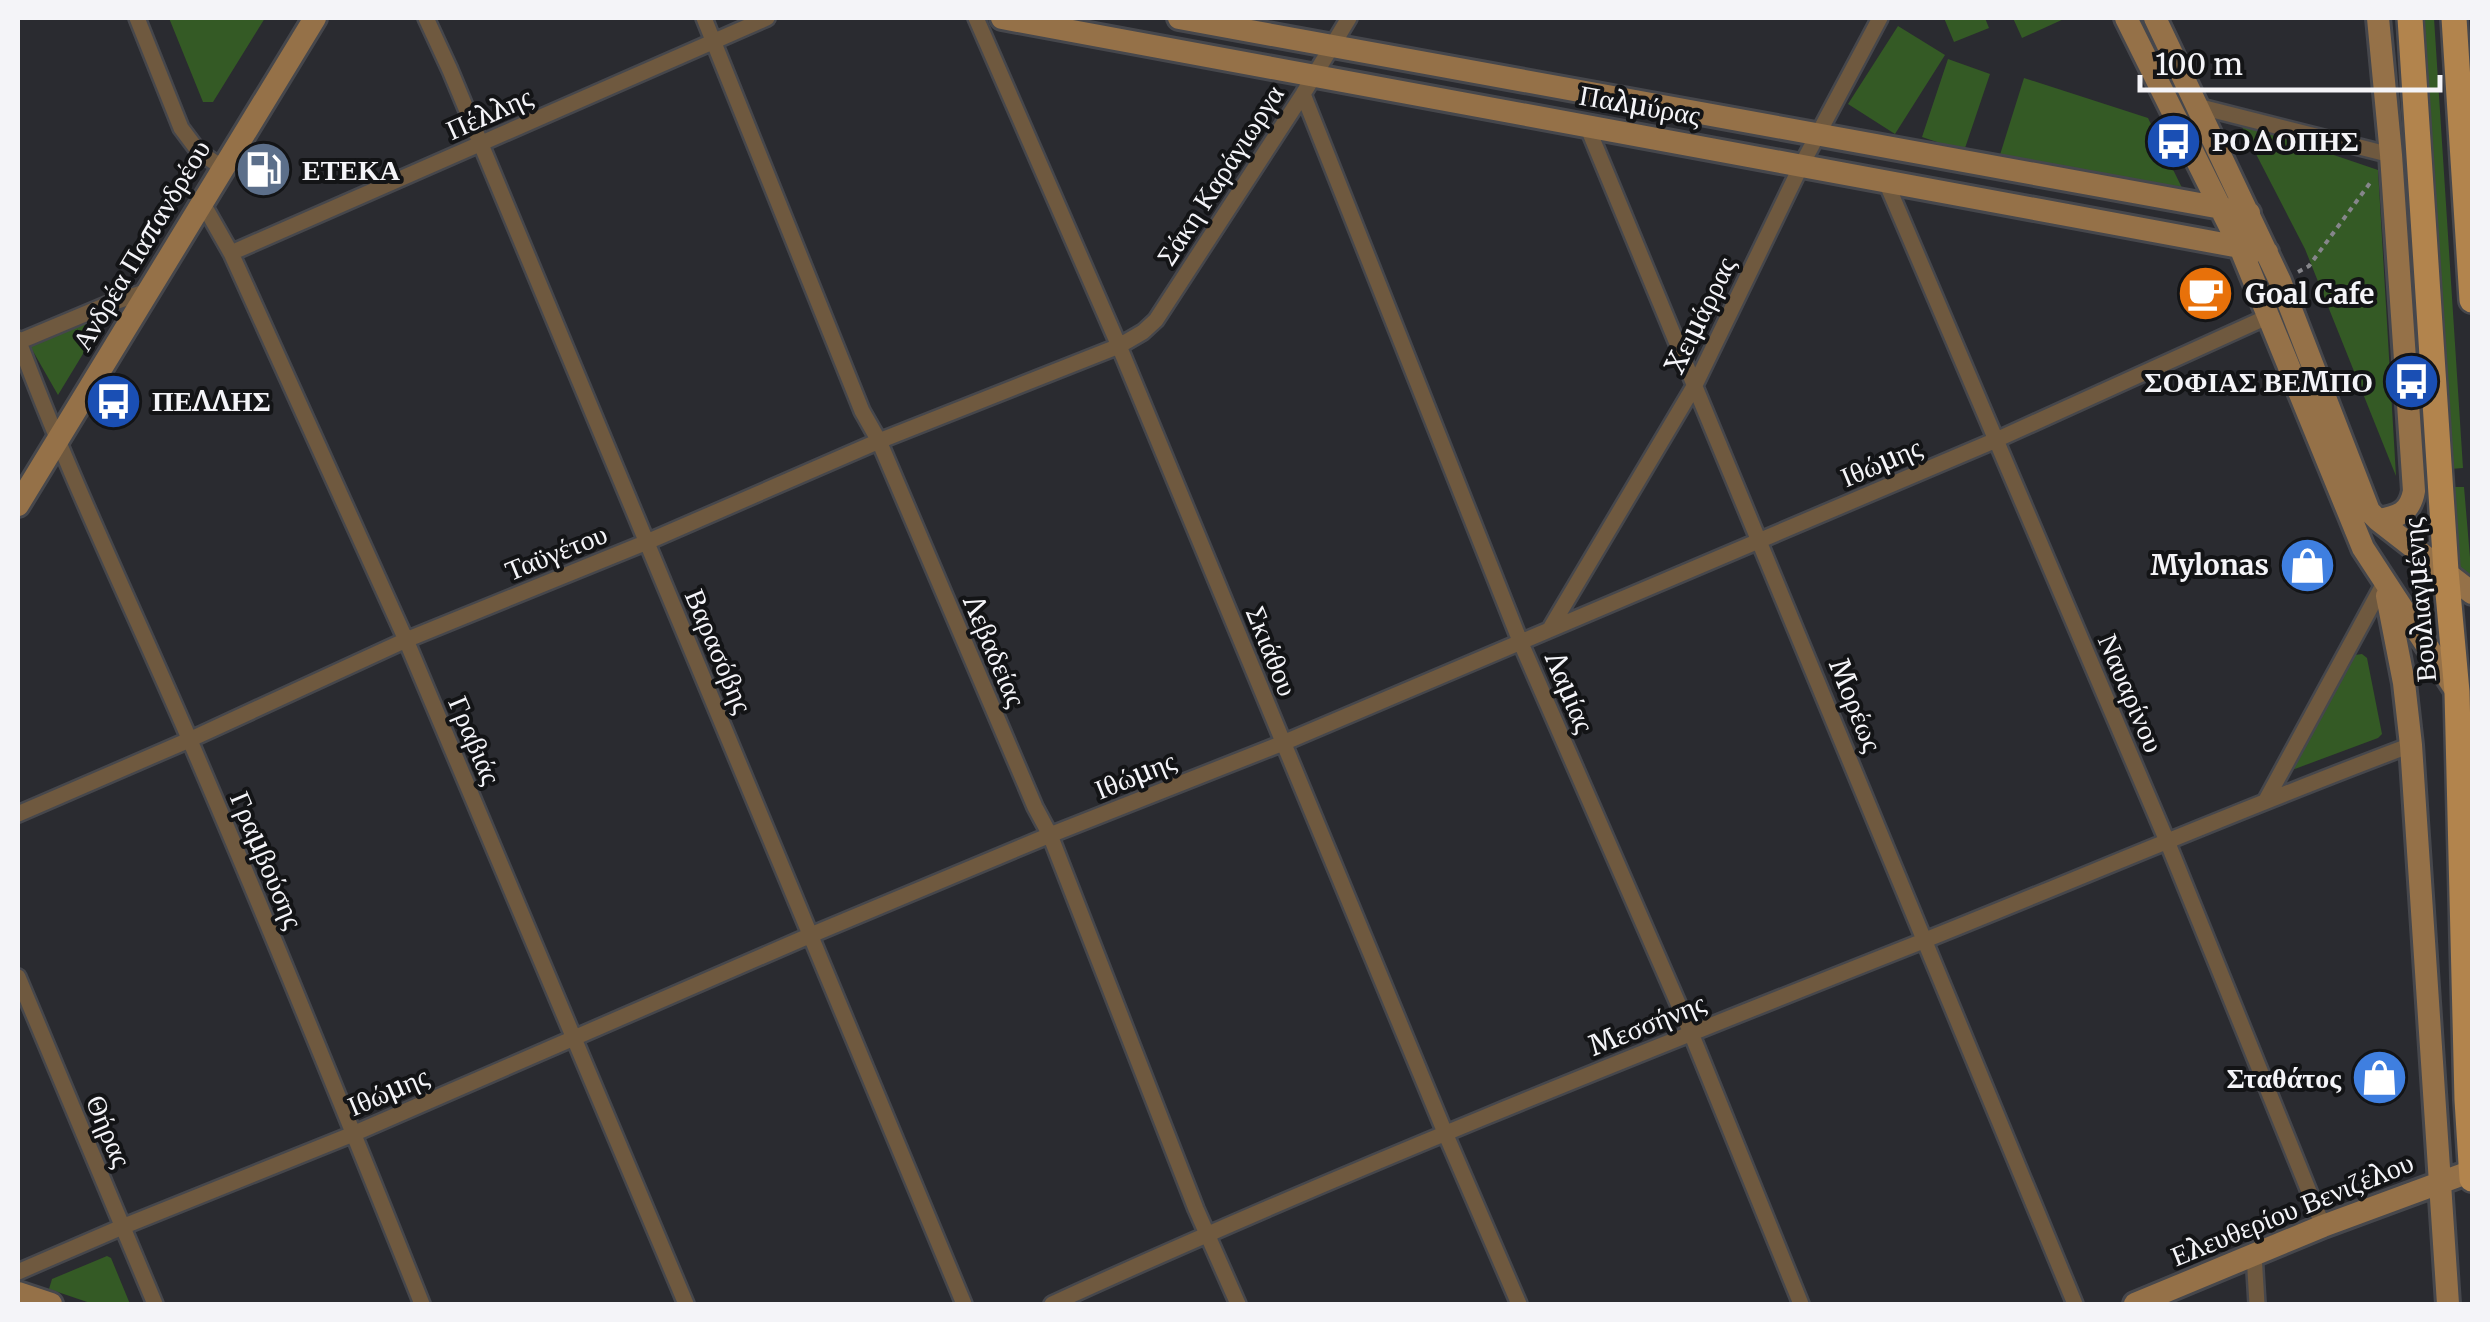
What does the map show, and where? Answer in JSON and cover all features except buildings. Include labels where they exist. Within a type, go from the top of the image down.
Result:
[{"type":"main road","name":"Ανδρέα Παπανδρέου","points":[[18,504],[315,18]]},
{"type":"main road","name":"Παλμύρας","points":[[1002,18],[1308,85],[1587,126],[2267,252]]},
{"type":"main road","name":"Παλμύρας","points":[[1180,18],[2249,213]]},
{"type":"main road","points":[[2126,18],[2240,247],[2363,548],[2457,692]]},
{"type":"main road","points":[[2156,18],[2280,281],[2364,500],[2378,520],[2472,593]]},
{"type":"main road","points":[[2378,18],[2414,490],[2406,510],[2378,520]]},
{"type":"main road","name":"Βουλιαγμένης","points":[[2410,18],[2457,692],[2472,1179]]},
{"type":"main road","points":[[2454,18],[2472,300]]},
{"type":"main road","points":[[2384,583],[2404,682],[2410,745],[2448,1304]]},
{"type":"main road","name":"Ελευθερίου Βενιζέλου","points":[[2135,1304],[2323,1226],[2472,1171]]},
{"type":"main road","points":[[18,1293],[51,1304]]},
{"type":"street","points":[[137,18],[181,128],[199,152],[223,168]]},
{"type":"street","name":"Βαρασόβης","points":[[426,18],[964,1304]]},
{"type":"street","name":"Λεβαδείας","points":[[704,18],[862,411],[879,441],[1050,835],[1196,1209],[1238,1304]]},
{"type":"street","name":"Πέλλης","points":[[231,253],[767,18]]},
{"type":"street","name":"Σκιάθου","points":[[976,18],[1119,346],[1519,1304]]},
{"type":"street","name":"Σάκη Καράγιωργα","points":[[1119,346],[1156,320],[1349,18]]},
{"type":"street","name":"Χειμάρρας","points":[[1552,627],[1696,383],[1801,166],[1880,18]]},
{"type":"street","name":"Λαμίας","points":[[1308,85],[1520,641],[1690,1033],[1801,1304]]},
{"type":"street","points":[[2198,106],[2391,155]]},
{"type":"street","name":"Μορέως","points":[[1587,126],[1762,540],[2075,1304]]},
{"type":"street","name":"Ναυαρίνου","points":[[1886,182],[2166,840],[2323,1226]]},
{"type":"street","name":"Γραβιάς","points":[[202,202],[231,253],[406,640],[686,1304]]},
{"type":"street","points":[[18,341],[148,291]]},
{"type":"street","name":"Ιθώμης","points":[[18,1272],[354,1134],[811,935],[1762,540],[1996,440],[2267,317]]},
{"type":"street","name":"Γραμβούσης","points":[[18,341],[190,740],[422,1304]]},
{"type":"street","name":"Ταϋγέτου","points":[[18,814],[406,640],[647,542],[879,441],[1119,346]]},
{"type":"street","points":[[2266,800],[2384,583]]},
{"type":"street","name":"Μεσσήνης","points":[[1052,1304],[1208,1233],[1690,1033],[2410,745]]},
{"type":"street","name":"Θήρας","points":[[18,977],[155,1304]]},
{"type":"street","points":[[2254,1254],[2258,1304]]},
{"type":"path","points":[[2280,281],[2309,266],[2391,155]]},
{"type":"green space","points":[[169,18],[265,18],[213,102],[203,102]]},
{"type":"green space","points":[[1944,18],[1985,18],[1989,28],[1954,42]]},
{"type":"green space","points":[[2013,18],[2066,18],[2022,38]]},
{"type":"green space","points":[[2422,18],[2434,18],[2463,468],[2450,469]]},
{"type":"green space","points":[[1898,26],[1945,55],[1895,134],[1848,104]]},
{"type":"green space","points":[[1948,59],[1990,74],[1964,151],[1922,137]]},
{"type":"green space","points":[[2024,78],[2148,118],[2183,190],[1999,158]]},
{"type":"green space","points":[[2240,123],[2378,170],[2396,476],[2305,249]]},
{"type":"green space","points":[[109,311],[58,395],[26,339]]},
{"type":"green space","points":[[2449,487],[2464,487],[2472,581],[2457,569]]},
{"type":"green space","points":[[2355,655],[2367,658],[2382,734],[2292,770]]},
{"type":"green space","points":[[107,1256],[130,1304],[93,1304],[49,1289],[52,1279]]},
{"type":"place","name":"ΡΟΔΟΠΗΣ","points":[[2173,141]]},
{"type":"place","name":"ΕΤΕΚΑ","points":[[263,170]]},
{"type":"place","name":"Goal Cafe","points":[[2206,294]]},
{"type":"place","name":"ΣΟΦΙΑΣ ΒΕΜΠΟ","points":[[2412,382]]},
{"type":"place","name":"ΠΕΛΛΗΣ","points":[[113,401]]},
{"type":"place","name":"Mylonas","points":[[2308,565]]},
{"type":"place","name":"Σταθάτος","points":[[2380,1078]]}]
